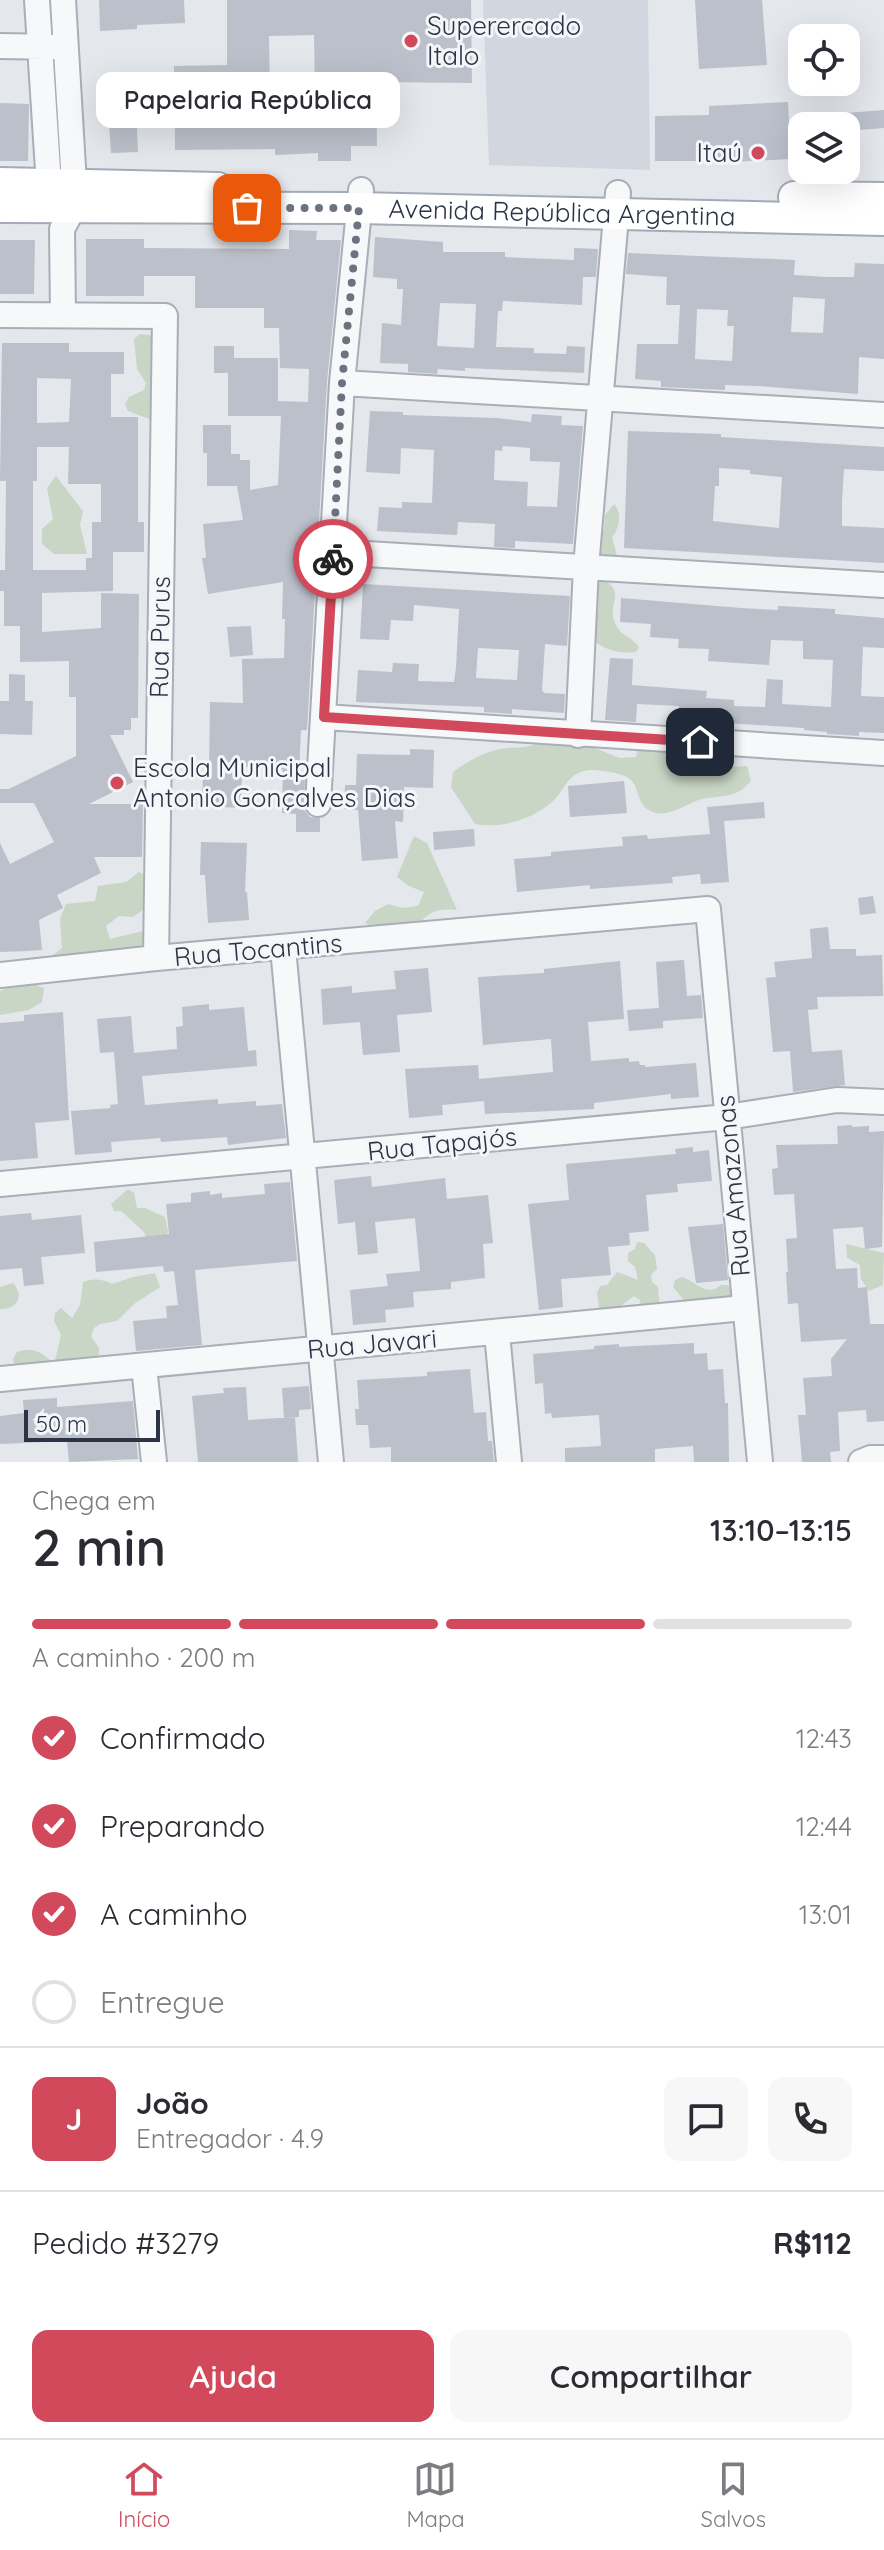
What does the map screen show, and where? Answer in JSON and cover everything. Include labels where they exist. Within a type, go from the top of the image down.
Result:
[{"type":"main road","name":"Avenida República Argentina","points":[[0,183],[62,203]]},
{"type":"main road","name":"Avenida República Argentina","points":[[0,207],[62,203],[360,199],[618,203],[884,198]]},
{"type":"main road","name":"Avenida República Argentina","points":[[618,203],[884,220]]},
{"type":"street","points":[[37,0],[40,46],[62,203]]},
{"type":"street","points":[[0,315],[63,314],[66,47],[63,0]]},
{"type":"street","points":[[0,46],[66,47]]},
{"type":"street","points":[[318,804],[342,383],[360,199]]},
{"type":"street","points":[[578,735],[586,567],[618,203]]},
{"type":"street","name":"Rua Purus","points":[[63,314],[165,316],[156,958]]},
{"type":"street","points":[[342,383],[884,415]]},
{"type":"street","points":[[333,552],[884,585]]},
{"type":"street","points":[[324,717],[884,753]]},
{"type":"street","name":"Rua Tocantins","points":[[0,975],[156,958],[708,909]]},
{"type":"street","name":"Rua Amazonas","points":[[708,909],[760,1462]]},
{"type":"street","points":[[283,948],[331,1462]]},
{"type":"street","name":"Rua Tapajós","points":[[0,1184],[727,1117],[837,1100],[884,1102]]},
{"type":"street","name":"Rua Javari","points":[[0,1379],[744,1308]]},
{"type":"street","points":[[497,1333],[509,1462]]},
{"type":"street","points":[[144,1366],[154,1462]]},
{"type":"street","points":[[861,1462],[884,1458]]},
{"type":"shaded area","points":[[483,0],[648,0],[650,170],[489,165]]},
{"type":"green space","points":[[140,334],[155,336],[160,457],[149,455],[152,425],[149,419],[128,411],[125,404],[129,397],[144,390],[146,383],[137,369],[134,339]]},
{"type":"green space","points":[[56,476],[83,511],[80,525],[87,554],[54,554],[42,544],[42,529],[53,519],[47,488]]},
{"type":"green space","points":[[614,504],[619,521],[612,538],[618,559],[601,563],[596,553],[597,531],[604,530],[605,515]]},
{"type":"green space","points":[[598,576],[613,588],[613,617],[618,629],[639,647],[636,652],[610,650],[586,635],[592,613],[599,610],[590,598]]},
{"type":"green space","points":[[541,742],[592,747],[620,758],[636,757],[640,743],[689,752],[731,767],[747,766],[751,781],[734,794],[702,799],[674,811],[656,813],[645,807],[628,778],[612,772],[583,771],[572,777],[546,807],[527,817],[507,824],[475,824],[451,787],[453,772],[490,752]]},
{"type":"green space","points":[[414,836],[427,843],[457,910],[433,912],[415,929],[380,930],[365,923],[375,911],[388,904],[402,908],[418,906],[424,892],[397,877]]},
{"type":"green space","points":[[139,872],[150,877],[147,907],[133,917],[119,916],[106,926],[110,939],[151,929],[143,952],[63,966],[51,957],[62,948],[60,919],[66,904],[95,901],[98,886],[126,882]]},
{"type":"green space","points":[[30,983],[44,988],[42,1002],[29,1010],[0,1015],[0,991],[16,984]]},
{"type":"green space","points":[[128,1189],[134,1193],[137,1208],[145,1208],[165,1217],[166,1238],[149,1247],[144,1232],[121,1211],[114,1211],[111,1204]]},
{"type":"green space","points":[[637,1242],[644,1243],[655,1255],[657,1269],[651,1275],[652,1282],[658,1287],[660,1311],[641,1308],[640,1300],[634,1296],[614,1311],[599,1308],[597,1293],[600,1286],[607,1285],[617,1272],[638,1280],[635,1267],[628,1261],[628,1253],[635,1249]]},
{"type":"green space","points":[[846,1244],[884,1253],[883,1285],[869,1291],[861,1279],[860,1265],[847,1258]]},
{"type":"green space","points":[[155,1273],[160,1287],[134,1304],[117,1321],[94,1328],[91,1336],[99,1348],[98,1359],[44,1372],[15,1366],[13,1359],[17,1352],[28,1350],[42,1354],[54,1364],[61,1335],[54,1321],[55,1313],[61,1308],[72,1318],[80,1305],[83,1282],[98,1280],[112,1284]]},
{"type":"green space","points":[[682,1277],[711,1290],[728,1285],[737,1298],[682,1306],[683,1299],[673,1287],[675,1280]]},
{"type":"green space","points":[[13,1283],[19,1297],[15,1305],[0,1309],[0,1287]]},
{"type":"building","points":[[99,0],[184,0],[185,23],[137,25],[137,29],[100,31]]},
{"type":"building","points":[[227,0],[471,0],[472,83],[376,82],[377,146],[351,146],[351,161],[318,161],[318,153],[275,155],[275,149],[175,150],[174,66],[227,65]],"holes":[[[314,35],[315,96],[270,98],[269,36]]]},
{"type":"building","points":[[695,0],[762,0],[767,65],[699,69]]},
{"type":"building","points":[[135,77],[138,152],[111,153],[106,78]]},
{"type":"building","points":[[788,102],[788,159],[711,163],[655,161],[655,116],[709,115],[709,106]]},
{"type":"building","points":[[0,103],[29,104],[28,161],[0,161]]},
{"type":"building","points":[[884,110],[884,128],[860,130],[859,112]]},
{"type":"building","points":[[289,230],[317,231],[316,240],[341,240],[327,382],[307,730],[301,730],[299,774],[305,774],[304,810],[310,817],[320,818],[320,832],[296,832],[296,814],[282,813],[283,770],[276,768],[242,767],[241,808],[202,806],[203,773],[209,774],[210,702],[243,703],[242,659],[284,658],[283,582],[208,594],[202,558],[206,558],[203,524],[243,520],[237,486],[207,486],[203,425],[231,425],[231,454],[240,454],[240,460],[250,460],[250,490],[278,485],[281,416],[228,416],[228,373],[214,373],[214,346],[234,346],[234,358],[278,358],[278,401],[308,402],[309,369],[280,368],[279,328],[264,328],[264,308],[195,308],[195,276],[144,276],[144,296],[86,296],[86,239],[144,239],[144,248],[289,249]]},
{"type":"building","points":[[375,237],[443,242],[443,252],[505,252],[505,257],[574,260],[574,248],[598,249],[596,277],[583,277],[582,305],[503,301],[502,311],[498,311],[496,347],[534,348],[534,353],[566,354],[567,346],[585,347],[584,373],[465,368],[465,371],[438,369],[437,374],[408,372],[408,364],[380,363],[382,323],[401,325],[403,289],[397,289],[397,279],[373,277]],"holes":[[[440,303],[476,304],[474,348],[437,346]]]},
{"type":"building","points":[[0,240],[35,240],[34,294],[0,294]]},
{"type":"building","points":[[628,253],[795,260],[794,275],[827,277],[854,277],[855,263],[884,264],[884,359],[859,357],[858,394],[758,386],[725,385],[725,390],[661,387],[661,381],[635,379],[637,344],[678,344],[680,305],[666,305],[667,277],[626,274]],"holes":[[[793,297],[825,299],[823,333],[791,332]],[[697,309],[728,310],[727,326],[734,326],[732,361],[695,359]]]},
{"type":"building","points":[[2,343],[69,343],[69,352],[124,352],[124,374],[111,374],[111,417],[138,417],[138,522],[144,522],[144,552],[113,552],[113,591],[42,593],[42,632],[101,628],[101,593],[139,594],[138,718],[131,718],[131,730],[124,730],[124,735],[110,735],[133,782],[89,804],[143,804],[142,857],[94,857],[101,873],[57,895],[63,908],[39,920],[42,950],[0,952],[0,843],[10,864],[54,842],[34,803],[0,803],[0,789],[9,789],[76,756],[76,697],[69,697],[69,661],[20,662],[20,626],[4,626],[4,591],[0,591],[0,570],[5,570],[6,481],[0,481]],"holes":[[[37,378],[71,379],[69,422],[37,423]],[[37,447],[69,447],[68,484],[101,484],[101,522],[92,522],[92,558],[86,558],[86,570],[33,570],[33,481],[37,481]]]},
{"type":"building","points":[[370,411],[531,422],[532,414],[562,416],[561,425],[583,426],[573,544],[515,541],[515,548],[494,547],[495,524],[458,522],[457,535],[377,531],[379,507],[402,508],[402,502],[432,503],[434,450],[401,448],[400,474],[366,472]],"holes":[[[503,446],[530,448],[530,461],[560,462],[557,507],[527,506],[528,482],[494,480],[495,450],[502,451]]]},
{"type":"building","points":[[628,431],[721,434],[721,437],[884,447],[884,471],[844,469],[842,526],[884,528],[884,563],[624,548]],"holes":[[[719,468],[750,470],[750,474],[782,477],[779,528],[713,521]]]},
{"type":"building","points":[[363,584],[570,596],[567,646],[545,644],[542,690],[544,693],[565,694],[564,713],[512,709],[512,714],[484,712],[484,707],[356,702],[358,670],[392,672],[393,663],[419,664],[418,681],[454,682],[459,609],[414,605],[413,621],[391,620],[389,640],[360,639]],"holes":[[[478,648],[519,650],[517,680],[476,678]]]},
{"type":"building","points":[[621,598],[778,610],[778,606],[835,609],[835,614],[884,618],[884,648],[863,647],[861,696],[884,697],[884,733],[859,732],[859,736],[827,734],[804,728],[709,722],[709,719],[679,718],[679,706],[637,704],[636,722],[605,720],[610,658],[633,659],[632,685],[707,691],[706,698],[734,700],[734,706],[765,707],[767,679],[783,680],[782,704],[831,707],[833,660],[803,659],[803,641],[771,640],[769,665],[708,661],[709,649],[678,648],[679,639],[650,637],[651,624],[620,622]]},
{"type":"building","points":[[251,626],[253,655],[230,657],[227,627]]},
{"type":"building","points":[[9,674],[25,675],[25,701],[33,701],[32,735],[0,734],[0,701],[9,701]]},
{"type":"building","points":[[410,749],[434,750],[433,788],[404,787],[403,822],[395,821],[398,858],[362,861],[358,810],[344,809],[345,785],[356,785],[357,754],[410,755]]},
{"type":"building","points":[[624,781],[627,813],[570,817],[568,786]]},
{"type":"building","points":[[764,802],[765,818],[724,821],[729,882],[701,884],[700,874],[672,877],[673,883],[590,889],[590,885],[517,892],[514,859],[551,856],[551,852],[623,846],[622,837],[647,835],[648,839],[710,834],[707,807]]},
{"type":"building","points":[[474,829],[475,846],[434,850],[433,832]]},
{"type":"building","points":[[201,842],[247,843],[245,892],[249,920],[208,923],[205,875],[200,875]]},
{"type":"building","points":[[873,896],[876,913],[860,915],[858,898]]},
{"type":"building","points":[[828,927],[830,949],[856,949],[856,956],[882,955],[883,996],[817,997],[818,1009],[808,1010],[812,1052],[842,1050],[845,1085],[793,1092],[790,1051],[773,1052],[766,978],[776,977],[774,962],[812,958],[810,929]]},
{"type":"building","points":[[684,960],[687,996],[701,995],[703,1018],[663,1021],[663,1028],[629,1031],[627,1010],[659,1008],[656,962]]},
{"type":"building","points":[[620,961],[624,1019],[588,1022],[591,1061],[629,1058],[629,1062],[639,1061],[645,1067],[696,1063],[699,1097],[671,1099],[671,1094],[594,1103],[594,1109],[485,1114],[484,1101],[442,1105],[443,1115],[409,1118],[405,1069],[478,1065],[479,1079],[553,1072],[551,1039],[483,1045],[478,977],[544,973],[544,969]]},
{"type":"building","points":[[428,968],[432,1012],[397,1015],[400,1052],[363,1055],[360,1022],[323,1025],[321,989],[352,986],[352,993],[396,989],[394,971]]},
{"type":"building","points":[[209,1004],[209,1010],[244,1007],[248,1051],[256,1050],[257,1066],[142,1076],[145,1105],[218,1099],[218,1104],[256,1101],[256,1106],[282,1104],[286,1138],[228,1145],[227,1137],[161,1142],[160,1138],[111,1142],[112,1152],[75,1155],[71,1111],[111,1108],[110,1105],[118,1104],[114,1052],[100,1053],[97,1019],[131,1016],[134,1053],[177,1049],[176,1027],[183,1026],[182,1007]]},
{"type":"building","points":[[63,1012],[69,1120],[35,1123],[38,1158],[0,1161],[0,1023],[24,1021],[24,1015]]},
{"type":"building","points":[[837,1126],[869,1126],[869,1132],[884,1131],[882,1247],[865,1249],[863,1227],[833,1229],[836,1269],[857,1268],[858,1288],[867,1287],[870,1324],[884,1324],[884,1421],[867,1422],[866,1410],[838,1412],[840,1451],[830,1452],[831,1462],[802,1462],[798,1415],[806,1415],[803,1378],[832,1376],[831,1359],[847,1339],[801,1342],[798,1303],[788,1304],[786,1272],[786,1239],[797,1238],[794,1194],[774,1195],[772,1169],[778,1168],[776,1145],[838,1144]]},
{"type":"building","points":[[693,1147],[693,1152],[709,1150],[712,1181],[677,1184],[678,1192],[646,1195],[649,1231],[629,1233],[630,1245],[608,1247],[611,1275],[561,1279],[563,1307],[539,1310],[528,1204],[569,1200],[566,1164],[676,1154],[675,1149]]},
{"type":"building","points":[[371,1176],[372,1187],[445,1178],[447,1199],[488,1195],[493,1243],[483,1244],[485,1278],[451,1282],[451,1289],[413,1292],[414,1307],[385,1310],[386,1322],[353,1325],[350,1290],[388,1286],[386,1274],[420,1271],[415,1218],[375,1222],[378,1253],[358,1255],[355,1222],[338,1224],[334,1180]]},
{"type":"building","points":[[290,1182],[297,1261],[195,1270],[202,1345],[136,1351],[133,1321],[167,1318],[166,1306],[178,1305],[174,1271],[164,1272],[163,1266],[96,1272],[94,1242],[169,1234],[166,1204],[191,1202],[191,1193],[210,1191],[210,1195],[222,1193],[222,1198],[265,1194],[264,1184]]},
{"type":"building","points":[[31,1213],[32,1220],[81,1215],[85,1253],[41,1257],[44,1284],[24,1286],[22,1268],[0,1270],[0,1216]]},
{"type":"building","points":[[723,1224],[728,1280],[696,1283],[688,1227]]},
{"type":"building","points":[[694,1343],[694,1354],[707,1353],[708,1370],[723,1369],[725,1403],[728,1403],[729,1462],[694,1462],[693,1446],[655,1449],[655,1462],[565,1462],[565,1448],[601,1446],[599,1415],[552,1418],[551,1413],[545,1414],[543,1383],[535,1384],[533,1354],[619,1344],[619,1347]]},
{"type":"building","points":[[470,1369],[474,1413],[486,1412],[488,1441],[492,1441],[494,1462],[391,1462],[391,1447],[370,1448],[368,1425],[356,1425],[355,1409],[359,1409],[357,1380],[427,1376],[427,1372]]},
{"type":"building","points":[[309,1386],[311,1409],[299,1410],[299,1417],[284,1418],[282,1388]]},
{"type":"building","points":[[246,1387],[248,1420],[295,1417],[298,1462],[198,1462],[192,1396],[224,1393],[223,1388]]},
{"type":"building","points":[[57,1398],[57,1407],[133,1401],[138,1459],[69,1462],[67,1441],[0,1444],[0,1416],[24,1413],[23,1400]]},
{"type":"way so far","points":[[247,208],[359,208],[342,383],[333,559]]},
{"type":"place","name":"Superercado Italo","points":[[411,41]]},
{"type":"place","name":"Itaú","points":[[758,153]]},
{"type":"place","name":"Papelaria República","points":[[247,208]]},
{"type":"place","name":"Escola Municipal Antonio Gonçalves Dias","points":[[117,783]]},
{"type":"route","points":[[333,559],[324,717],[700,742]]}]
